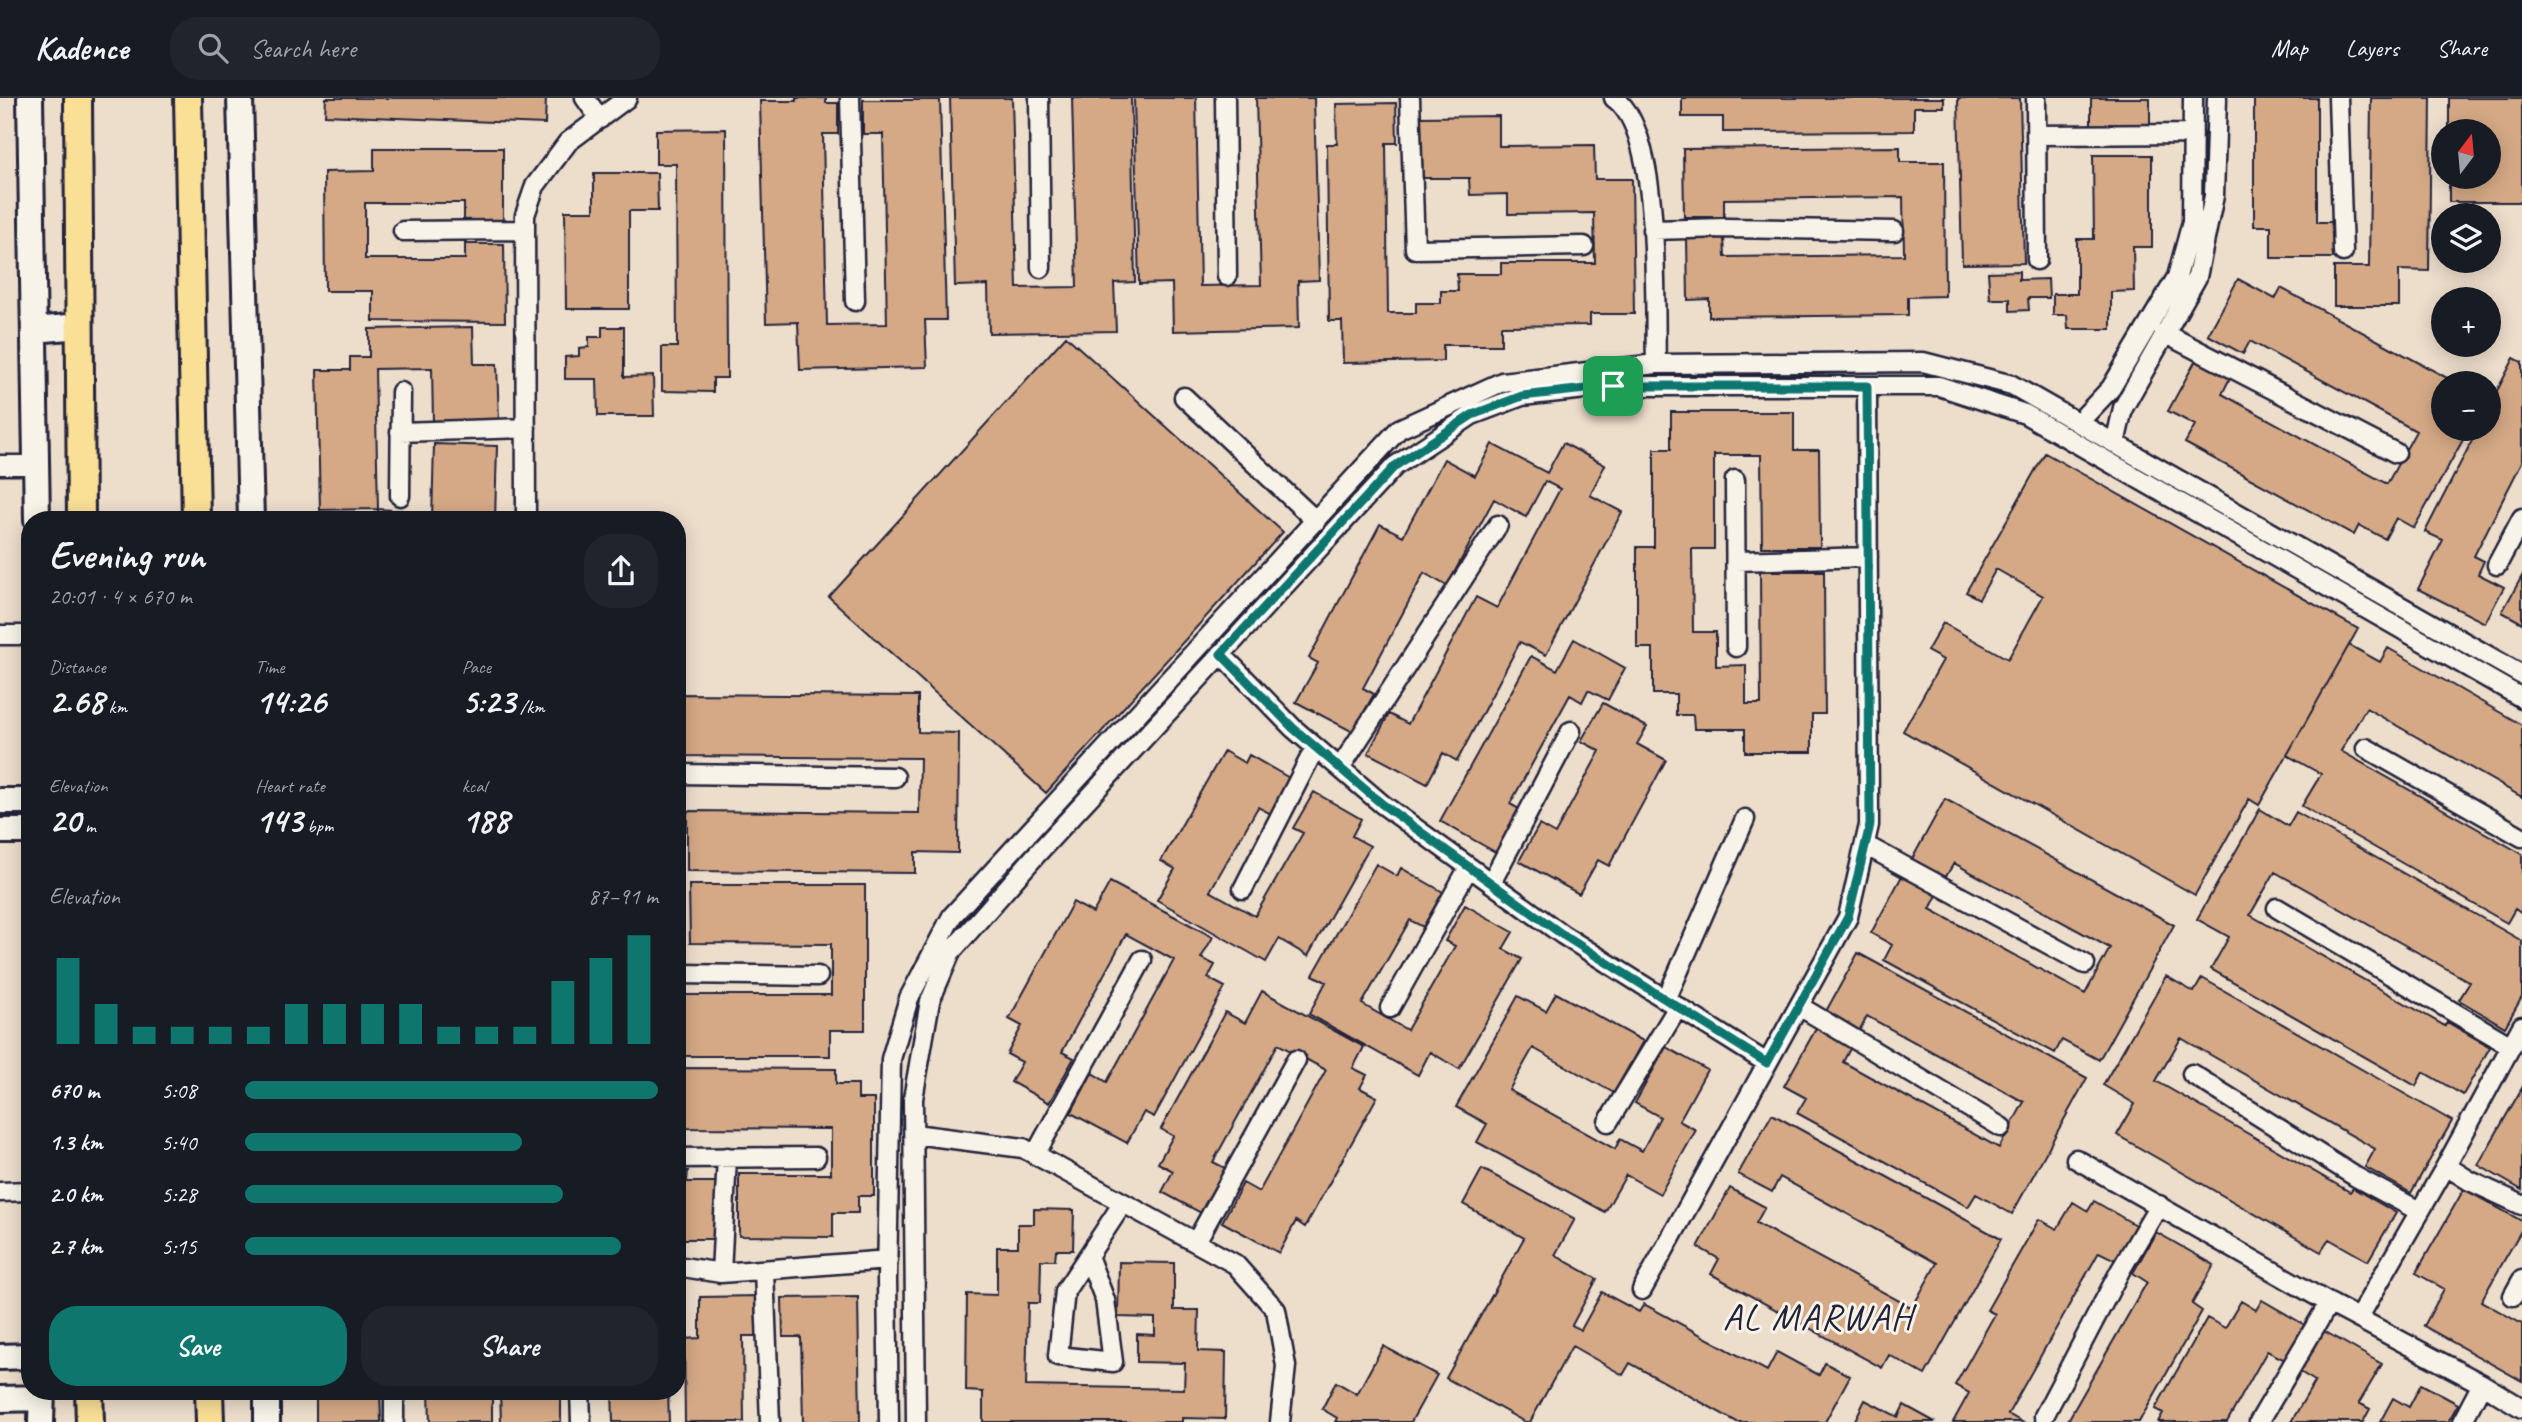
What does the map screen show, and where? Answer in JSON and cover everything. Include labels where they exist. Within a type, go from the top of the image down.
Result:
[{"type":"main road","points":[[78,98],[81,511]]},
{"type":"main road","points":[[188,98],[195,511]]},
{"type":"main road","points":[[89,1400],[90,1422]]},
{"type":"main road","points":[[209,1400],[209,1422]]},
{"type":"street","points":[[30,98],[37,511]]},
{"type":"street","points":[[240,98],[251,511]]},
{"type":"street","points":[[585,98],[600,119]]},
{"type":"street","points":[[526,511],[525,215],[535,186],[568,142],[627,98]]},
{"type":"street","points":[[850,98],[855,301]]},
{"type":"street","points":[[1040,98],[1041,268]]},
{"type":"street","points":[[1225,98],[1227,276]]},
{"type":"street","points":[[1410,98],[1415,249],[1584,246]]},
{"type":"street","points":[[2036,98],[2036,260]]},
{"type":"street","points":[[2078,423],[2111,388],[2178,277],[2192,222],[2193,98]]},
{"type":"street","points":[[2115,444],[2123,408],[2197,277],[2214,196],[2217,98]]},
{"type":"street","points":[[2338,98],[2343,251]]},
{"type":"street","points":[[1619,99],[1637,129],[1649,179],[1656,364]]},
{"type":"street","points":[[2036,135],[2193,134]]},
{"type":"street","points":[[1653,230],[1725,228],[1894,231]]},
{"type":"street","points":[[403,231],[525,230]]},
{"type":"street","points":[[34,330],[80,326]]},
{"type":"street","points":[[2164,332],[2396,453]]},
{"type":"street","points":[[889,1422],[891,1059],[909,998],[952,916],[1399,429],[1490,387],[1502,382],[1656,364],[1923,362],[2012,385],[2522,675]]},
{"type":"street","points":[[916,1422],[913,1099],[930,1001],[951,952],[1036,855],[1395,466],[1472,415],[1522,396],[1613,386],[1939,386],[2025,414],[2522,698]]},
{"type":"street","points":[[1642,1290],[1848,917],[1870,825],[1867,386]]},
{"type":"street","points":[[400,496],[401,392]]},
{"type":"street","points":[[1184,397],[1316,521]]},
{"type":"street","points":[[400,432],[526,428]]},
{"type":"street","points":[[0,466],[36,464]]},
{"type":"street","points":[[1735,480],[1736,647]]},
{"type":"street","points":[[2497,565],[2515,550],[2522,518]]},
{"type":"street","points":[[1340,768],[1498,525]]},
{"type":"street","points":[[1736,561],[1868,557]]},
{"type":"street","points":[[0,635],[21,635]]},
{"type":"street","points":[[1221,654],[1293,728],[1382,804],[1563,935],[1767,1063]]},
{"type":"street","points":[[1491,883],[1571,731]]},
{"type":"street","points":[[1243,889],[1315,748]]},
{"type":"street","points":[[2366,748],[2522,837]]},
{"type":"street","points":[[686,774],[895,777]]},
{"type":"street","points":[[0,801],[21,802]]},
{"type":"street","points":[[1608,1122],[1672,1003],[1745,819]]},
{"type":"street","points":[[0,831],[21,831]]},
{"type":"street","points":[[1865,845],[2085,964]]},
{"type":"street","points":[[1390,1009],[1469,867]]},
{"type":"street","points":[[2277,908],[2511,1046]]},
{"type":"street","points":[[1035,1155],[1142,960]]},
{"type":"street","points":[[686,974],[818,976]]},
{"type":"street","points":[[1799,1006],[2001,1127]]},
{"type":"street","points":[[2359,1317],[2446,1166],[2522,1026]]},
{"type":"street","points":[[1196,1242],[1296,1060]]},
{"type":"street","points":[[2192,1074],[2356,1177],[2419,1211]]},
{"type":"street","points":[[914,1134],[1023,1148],[1235,1264],[1276,1310],[1286,1366],[1279,1422]]},
{"type":"street","points":[[721,1273],[727,1157]]},
{"type":"street","points":[[686,1158],[816,1157]]},
{"type":"street","points":[[2076,1158],[2329,1303],[2522,1408]]},
{"type":"street","points":[[2446,1166],[2470,1181],[2522,1205]]},
{"type":"street","points":[[0,1192],[21,1191]]},
{"type":"street","points":[[1088,1256],[1105,1300],[1113,1362],[1058,1356],[1065,1291],[1088,1256],[1123,1203]]},
{"type":"street","points":[[2044,1416],[2120,1271],[2159,1205]]},
{"type":"street","points":[[686,1267],[721,1273],[888,1260]]},
{"type":"street","points":[[764,1270],[770,1422]]},
{"type":"street","points":[[2513,1296],[2522,1280]]},
{"type":"street","points":[[2259,1422],[2329,1303]]},
{"type":"street","points":[[0,1357],[21,1356]]},
{"type":"street","points":[[2462,1422],[2482,1384]]},
{"type":"street","points":[[0,1399],[41,1404]]},
{"type":"street","points":[[267,1400],[267,1422]]},
{"type":"street","points":[[394,1400],[394,1420]]},
{"type":"street","points":[[580,1400],[580,1422]]},
{"type":"building","points":[[326,98],[546,98],[545,124],[325,115]]},
{"type":"building","points":[[796,98],[826,98],[826,103],[838,103],[838,134],[823,134],[827,325],[887,324],[883,134],[863,134],[863,100],[940,100],[946,320],[925,320],[927,367],[800,370],[798,322],[766,323],[760,101],[796,101]]},
{"type":"building","points":[[950,98],[1012,98],[1017,288],[1077,287],[1072,98],[1131,98],[1135,282],[1114,283],[1116,331],[989,333],[988,285],[955,286]]},
{"type":"building","points":[[1134,98],[1196,98],[1200,286],[1261,285],[1256,98],[1314,98],[1319,280],[1298,281],[1299,328],[1173,331],[1172,283],[1139,284]]},
{"type":"building","points":[[1682,98],[1944,98],[1944,107],[1914,107],[1914,131],[1723,132],[1723,117],[1682,117]]},
{"type":"building","points":[[1958,98],[2020,98],[2024,263],[1962,264]]},
{"type":"building","points":[[2091,98],[2150,98],[2150,129],[2091,130]]},
{"type":"building","points":[[2254,98],[2317,98],[2317,222],[2333,222],[2333,258],[2271,258],[2271,226],[2254,226]]},
{"type":"building","points":[[2371,98],[2431,98],[2429,271],[2399,270],[2399,306],[2334,306],[2334,267],[2369,267]]},
{"type":"building","points":[[2449,98],[2522,98],[2522,202],[2449,202],[2449,189],[2501,189],[2501,119],[2449,119]]},
{"type":"building","points":[[1396,103],[1397,143],[1386,143],[1388,313],[1416,313],[1416,303],[1441,303],[1441,291],[1458,291],[1457,274],[1501,274],[1501,263],[1595,263],[1594,213],[1508,214],[1508,194],[1470,195],[1469,178],[1421,178],[1420,117],[1499,116],[1499,146],[1594,145],[1595,179],[1632,179],[1634,314],[1590,314],[1590,325],[1501,326],[1501,345],[1443,345],[1443,361],[1343,363],[1342,321],[1329,321],[1327,144],[1337,144],[1336,104]]},
{"type":"building","points":[[726,129],[727,378],[713,378],[713,392],[662,391],[662,347],[677,347],[676,164],[656,164],[656,130]]},
{"type":"building","points":[[1900,147],[1900,162],[1944,162],[1945,296],[1908,297],[1908,315],[1709,317],[1709,299],[1688,300],[1687,238],[1724,237],[1725,257],[1904,255],[1903,197],[1724,199],[1724,217],[1684,217],[1683,149]]},
{"type":"building","points":[[374,148],[503,148],[503,222],[464,223],[464,203],[365,203],[365,259],[465,259],[465,244],[504,244],[505,322],[373,321],[373,291],[325,291],[324,172],[374,171]]},
{"type":"building","points":[[2093,155],[2152,155],[2152,247],[2133,247],[2134,291],[2111,292],[2111,329],[2068,329],[2067,315],[2053,315],[2053,294],[2077,294],[2077,239],[2094,239]]},
{"type":"building","points":[[594,173],[657,173],[658,211],[629,211],[629,309],[566,309],[565,211],[594,211]]},
{"type":"building","points":[[2019,271],[2019,280],[2048,279],[2049,298],[2028,298],[2029,310],[2010,311],[2010,299],[1990,299],[1988,272]]},
{"type":"building","points":[[2238,279],[2275,299],[2281,288],[2434,371],[2431,371],[2431,441],[2462,441],[2414,528],[2396,518],[2385,539],[2359,525],[2354,535],[2185,443],[2195,425],[2168,411],[2196,360],[2230,378],[2222,394],[2387,484],[2416,431],[2250,341],[2243,354],[2208,335]]},
{"type":"building","points":[[473,327],[474,364],[497,364],[499,421],[433,422],[432,368],[375,369],[378,509],[320,510],[317,370],[350,370],[350,357],[369,357],[369,329]]},
{"type":"building","points":[[602,327],[624,327],[624,377],[653,376],[654,416],[598,416],[597,379],[565,379],[565,357],[579,356],[579,348],[589,347],[589,337],[602,337]]},
{"type":"building","points":[[1066,336],[1283,532],[1046,793],[829,597]]},
{"type":"building","points":[[2514,358],[2522,362],[2522,462],[2474,556],[2484,561],[2478,574],[2504,587],[2485,623],[2418,589],[2443,540],[2425,532],[2472,441],[2501,441],[2501,383]]},
{"type":"building","points":[[1671,412],[1794,412],[1794,450],[1819,450],[1820,547],[1762,547],[1761,455],[1714,455],[1714,549],[1692,549],[1693,632],[1716,632],[1716,666],[1746,665],[1746,704],[1761,704],[1760,571],[1824,571],[1825,714],[1812,714],[1812,752],[1745,752],[1745,729],[1694,729],[1693,715],[1676,715],[1676,694],[1653,694],[1653,648],[1637,648],[1637,547],[1654,547],[1654,449],[1671,449]]},
{"type":"building","points":[[1563,443],[1605,465],[1590,495],[1622,512],[1546,655],[1520,642],[1457,761],[1443,753],[1427,784],[1368,753],[1389,714],[1408,724],[1476,597],[1497,608],[1560,489],[1545,481],[1526,517],[1494,499],[1447,586],[1424,573],[1363,688],[1374,694],[1353,732],[1296,702],[1318,663],[1309,658],[1380,524],[1403,536],[1444,459],[1475,476],[1492,444],[1547,473]]},
{"type":"building","points":[[434,444],[497,446],[495,511],[432,511]]},
{"type":"building","points":[[2045,453],[2358,629],[2259,805],[2249,799],[2195,895],[1903,731],[1943,660],[1927,651],[1943,623],[2008,659],[2043,596],[1996,569],[1979,599],[1966,592]]},
{"type":"building","points":[[2522,576],[2522,623],[2502,612]]},
{"type":"building","points":[[1574,639],[1625,668],[1608,700],[1588,690],[1582,702],[1570,695],[1510,804],[1521,810],[1497,853],[1440,821],[1531,656],[1557,670]]},
{"type":"building","points":[[2349,645],[2380,662],[2388,648],[2522,725],[2522,797],[2366,708],[2341,751],[2522,854],[2522,914],[2515,909],[2507,923],[2302,806],[2321,774],[2287,755]]},
{"type":"building","points":[[686,694],[918,696],[918,732],[959,733],[958,853],[915,852],[915,873],[687,871],[687,811],[919,813],[920,758],[686,756]]},
{"type":"building","points":[[1603,703],[1647,727],[1637,744],[1666,760],[1609,866],[1598,860],[1579,894],[1519,861],[1539,825],[1555,834],[1600,751],[1581,741]]},
{"type":"building","points":[[1224,751],[1245,763],[1249,755],[1291,779],[1271,814],[1258,807],[1210,891],[1255,916],[1303,833],[1293,828],[1314,792],[1361,819],[1352,836],[1370,846],[1308,956],[1279,939],[1266,962],[1157,900],[1175,869],[1161,861]]},
{"type":"building","points":[[1945,799],[2174,925],[2099,1060],[2062,1040],[2055,1053],[1884,960],[1892,945],[1871,933],[1903,874],[1938,893],[1930,909],[2085,994],[2110,948],[1954,863],[1945,878],[1912,859]]},
{"type":"building","points":[[2260,809],[2288,826],[2296,812],[2522,941],[2522,997],[2505,1027],[2459,1000],[2470,982],[2275,872],[2250,915],[2445,1026],[2447,1022],[2490,1047],[2463,1095],[2423,1072],[2416,1086],[2211,969],[2229,937],[2197,919]]},
{"type":"building","points":[[1376,864],[1397,876],[1401,868],[1443,892],[1423,927],[1410,920],[1362,1004],[1407,1030],[1455,946],[1445,941],[1465,905],[1513,932],[1503,949],[1522,959],[1459,1069],[1430,1052],[1418,1075],[1309,1014],[1326,982],[1313,975]]},
{"type":"building","points":[[1110,882],[1213,937],[1201,958],[1215,965],[1208,978],[1225,987],[1154,1117],[1144,1112],[1127,1143],[1071,1113],[1092,1073],[1107,1082],[1174,960],[1126,934],[1062,1052],[1074,1058],[1049,1103],[1011,1082],[1022,1062],[1007,1054],[1022,1026],[1009,1019],[1073,902],[1093,913]]},
{"type":"building","points":[[689,885],[865,885],[865,1030],[830,1030],[830,1056],[686,1056],[686,995],[831,995],[831,944],[690,943]]},
{"type":"building","points":[[1858,953],[2087,1078],[2012,1214],[1976,1194],[1968,1207],[1797,1113],[1806,1098],[1784,1086],[1817,1027],[1851,1047],[1843,1062],[1999,1148],[2024,1102],[1867,1016],[1859,1031],[1825,1013]]},
{"type":"building","points":[[2166,976],[2194,992],[2202,978],[2452,1121],[2411,1193],[2365,1167],[2375,1149],[2181,1038],[2156,1081],[2350,1192],[2353,1188],[2396,1213],[2368,1261],[2329,1239],[2321,1252],[2117,1135],[2135,1104],[2103,1085]]},
{"type":"building","points":[[1262,991],[1364,1047],[1353,1068],[1367,1075],[1360,1088],[1377,1097],[1305,1227],[1296,1221],[1279,1253],[1222,1222],[1243,1183],[1259,1192],[1326,1070],[1278,1044],[1213,1162],[1225,1168],[1201,1213],[1162,1192],[1173,1171],[1158,1163],[1173,1136],[1161,1129],[1225,1012],[1245,1023]]},
{"type":"building","points":[[1556,993],[1643,1041],[1614,1093],[1533,1048],[1509,1090],[1615,1149],[1620,1139],[1642,1151],[1660,1117],[1635,1103],[1666,1047],[1707,1070],[1679,1121],[1696,1130],[1660,1194],[1626,1175],[1605,1212],[1477,1142],[1487,1124],[1456,1107],[1518,996],[1546,1011]]},
{"type":"building","points":[[686,1068],[836,1069],[836,1084],[858,1084],[858,1099],[874,1099],[874,1196],[858,1196],[858,1213],[833,1213],[833,1237],[739,1236],[739,1174],[831,1174],[831,1129],[686,1128]]},
{"type":"building","points":[[2522,1088],[2522,1190],[2478,1165]]},
{"type":"building","points":[[1772,1114],[2001,1239],[1925,1375],[1889,1355],[1882,1368],[1711,1274],[1719,1259],[1698,1247],[1730,1188],[1765,1207],[1756,1223],[1912,1308],[1937,1263],[1780,1177],[1772,1192],[1738,1174]]},
{"type":"building","points":[[1482,1169],[1575,1219],[1555,1255],[1597,1279],[1572,1325],[1581,1330],[1602,1292],[1639,1312],[1644,1304],[1767,1371],[1777,1352],[1819,1375],[1825,1363],[1850,1376],[1825,1422],[1737,1422],[1630,1363],[1623,1375],[1572,1346],[1530,1422],[1525,1422],[1446,1378],[1524,1238],[1463,1204]]},
{"type":"building","points":[[686,1171],[687,1182],[718,1182],[717,1239],[686,1239]]},
{"type":"building","points":[[2464,1189],[2522,1221],[2522,1229],[2481,1301],[2522,1324],[2522,1381],[2424,1326],[2444,1289],[2416,1273]]},
{"type":"building","points":[[2094,1201],[2137,1226],[2117,1261],[2099,1252],[2008,1414],[2022,1422],[1953,1422],[1969,1393],[1955,1385],[1995,1314],[1987,1310],[2039,1219],[2057,1229],[2073,1202],[2088,1211]]},
{"type":"building","points":[[1034,1209],[1074,1210],[1073,1250],[1056,1250],[1055,1260],[1041,1260],[1040,1303],[1028,1303],[1026,1386],[1184,1389],[1185,1363],[1137,1362],[1137,1334],[1155,1335],[1155,1318],[1118,1317],[1119,1262],[1174,1263],[1174,1310],[1199,1310],[1198,1351],[1226,1352],[1225,1419],[1182,1418],[1182,1422],[983,1422],[983,1392],[966,1391],[967,1294],[997,1295],[997,1247],[1018,1247],[1018,1224],[1034,1224]]},
{"type":"building","points":[[2156,1232],[2214,1265],[2192,1304],[2202,1311],[2139,1422],[2067,1422],[2147,1282],[2133,1273]]},
{"type":"building","points":[[758,1296],[759,1336],[743,1336],[744,1422],[685,1422],[686,1339],[700,1338],[700,1297]]},
{"type":"building","points":[[858,1297],[860,1422],[803,1422],[801,1337],[783,1337],[782,1298]]},
{"type":"building","points":[[2262,1300],[2305,1325],[2285,1360],[2267,1351],[2227,1422],[2158,1422],[2163,1413],[2155,1409],[2207,1318],[2225,1328],[2241,1301],[2256,1310]]},
{"type":"building","points":[[2324,1331],[2382,1364],[2359,1403],[2370,1409],[2363,1422],[2291,1422],[2315,1381],[2300,1372]]},
{"type":"building","points":[[1383,1346],[1437,1375],[1411,1422],[1335,1422],[1337,1418],[1322,1409],[1336,1382],[1357,1394]]},
{"type":"building","points":[[2421,1384],[2458,1404],[2448,1422],[2380,1422],[2393,1398],[2409,1407]]},
{"type":"building","points":[[316,1400],[380,1400],[381,1422],[316,1422]]},
{"type":"building","points":[[429,1400],[492,1400],[492,1422],[430,1422]]},
{"type":"building","points":[[500,1400],[561,1400],[561,1422],[501,1422]]},
{"type":"building","points":[[612,1400],[668,1400],[669,1422],[613,1422]]},
{"type":"building","points":[[1865,1400],[1898,1417],[1904,1405],[1935,1422],[1854,1422]]},
{"type":"district","name":"AL MARWAH","points":[[1818,1316]]},
{"type":"route","points":[[1613,386],[1867,386],[1870,825],[1848,917],[1767,1063],[1563,935],[1382,804],[1293,728],[1221,654],[1395,466],[1472,415],[1522,396],[1613,386]]}]
